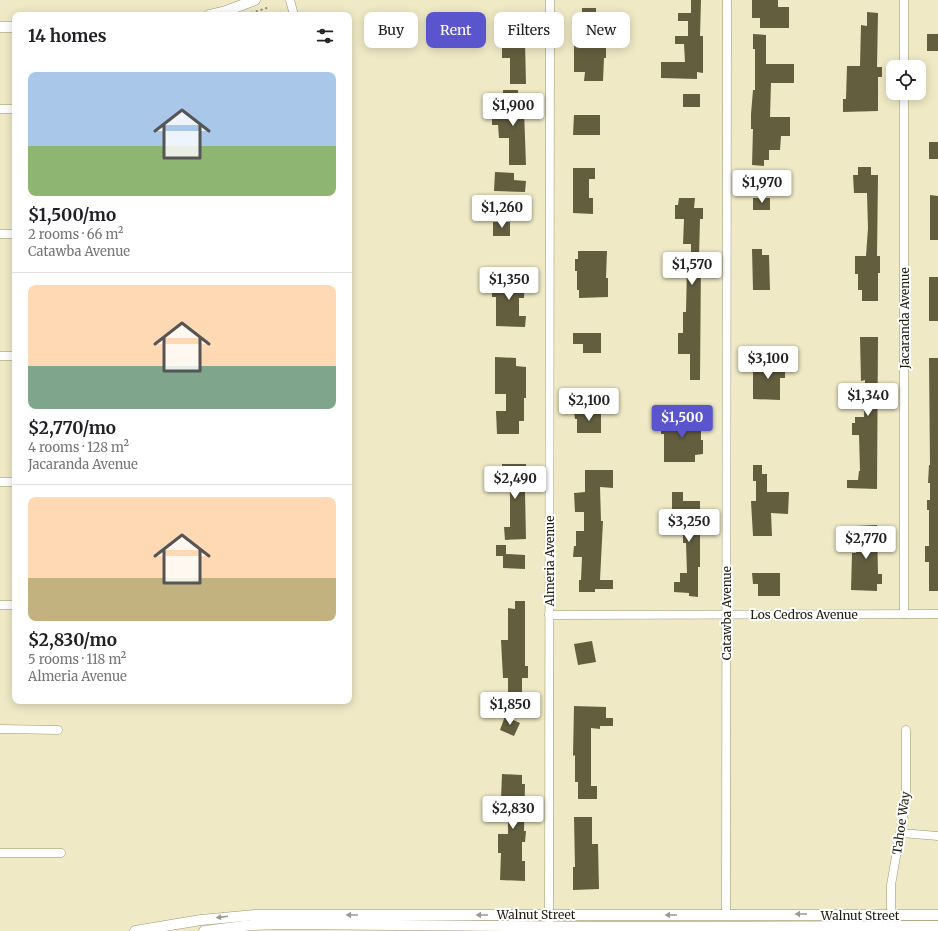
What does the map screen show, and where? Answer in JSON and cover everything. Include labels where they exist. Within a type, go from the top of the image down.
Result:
[{"type":"street","points":[[222,12],[255,0]]},
{"type":"street","points":[[290,0],[293,12]]},
{"type":"street","name":"Almeria Avenue","points":[[549,928],[550,0]]},
{"type":"street","name":"Catawba Avenue","points":[[726,915],[727,0]]},
{"type":"street","points":[[904,0],[904,60]]},
{"type":"street","points":[[0,27],[12,27]]},
{"type":"street","name":"Jacaranda Avenue","points":[[904,100],[904,614]]},
{"type":"street","points":[[0,109],[12,109]]},
{"type":"street","points":[[0,234],[12,234]]},
{"type":"street","points":[[0,356],[12,356]]},
{"type":"street","points":[[0,482],[12,482]]},
{"type":"street","points":[[0,605],[12,605]]},
{"type":"street","name":"Los Cedros Avenue","points":[[549,615],[938,614]]},
{"type":"street","points":[[0,729],[58,730]]},
{"type":"street","name":"Tahoe Way","points":[[891,915],[891,885],[906,799],[906,730]]},
{"type":"street","points":[[901,833],[938,836]]},
{"type":"street","points":[[0,853],[61,853]]},
{"type":"street","name":"Walnut Street","points":[[135,931],[201,920],[255,915],[938,915]]},
{"type":"street","name":"Walnut Street","points":[[204,931],[275,924],[549,928],[890,928],[938,926]]},
{"type":"path","points":[[255,12],[270,7]]},
{"type":"building","points":[[691,0],[701,0],[700,36],[703,36],[703,73],[697,72],[697,79],[661,78],[661,62],[685,62],[684,44],[675,44],[675,36],[688,36],[688,21],[678,21],[678,13],[691,13]]},
{"type":"building","points":[[752,0],[778,0],[778,7],[789,7],[789,28],[760,28],[760,18],[752,18]]},
{"type":"building","points":[[582,8],[596,8],[596,12],[582,12]]},
{"type":"building","points":[[867,12],[878,13],[877,67],[882,67],[882,77],[878,77],[878,111],[843,112],[843,99],[846,99],[847,66],[860,66],[861,25],[867,26]]},
{"type":"building","points":[[753,34],[766,35],[766,64],[794,64],[794,83],[771,83],[770,117],[790,117],[790,136],[781,136],[780,150],[769,150],[769,160],[764,160],[764,166],[752,165],[753,129],[751,129],[751,114],[753,90],[755,90],[755,49],[753,49]]},
{"type":"building","points":[[927,34],[938,34],[938,51],[927,51]]},
{"type":"building","points":[[502,48],[525,48],[526,84],[510,84],[510,58],[502,58]]},
{"type":"building","points":[[574,48],[606,48],[603,81],[584,81],[585,72],[574,72]]},
{"type":"building","points":[[503,90],[518,90],[518,100],[526,100],[526,111],[524,111],[526,165],[509,165],[509,138],[499,138],[498,125],[492,125],[492,117],[504,117]]},
{"type":"building","points":[[683,94],[700,94],[700,107],[683,107]]},
{"type":"building","points":[[574,115],[600,115],[600,135],[573,135]]},
{"type":"building","points":[[929,142],[938,142],[938,159],[929,159]]},
{"type":"building","points":[[858,167],[871,167],[871,175],[878,175],[877,256],[880,256],[880,273],[878,273],[878,301],[862,301],[862,290],[858,290],[858,274],[855,274],[855,256],[866,256],[868,228],[867,193],[854,193],[853,175],[858,175]]},
{"type":"building","points":[[573,168],[595,168],[595,179],[589,179],[589,198],[593,198],[593,214],[573,213]]},
{"type":"building","points":[[495,172],[514,173],[514,180],[526,181],[525,192],[494,191]]},
{"type":"building","points":[[930,195],[938,196],[938,240],[930,240]]},
{"type":"building","points":[[679,198],[695,198],[694,208],[703,208],[703,219],[700,219],[699,257],[701,257],[700,380],[690,380],[690,354],[678,354],[678,333],[683,333],[683,312],[686,312],[687,267],[691,267],[691,244],[683,244],[684,219],[675,219],[675,205],[678,205]]},
{"type":"building","points":[[753,198],[770,198],[770,210],[753,210]]},
{"type":"building","points":[[493,222],[510,222],[510,236],[493,236]]},
{"type":"building","points":[[752,249],[762,249],[762,255],[769,255],[770,290],[753,290]]},
{"type":"building","points":[[578,251],[607,251],[606,278],[608,278],[608,297],[579,298],[579,290],[577,290],[577,271],[575,271],[575,259],[578,259]]},
{"type":"building","points":[[498,276],[525,276],[524,298],[519,298],[519,316],[526,316],[525,327],[496,326],[496,297],[492,297],[492,289],[498,289]]},
{"type":"building","points":[[929,277],[938,277],[938,321],[929,321]]},
{"type":"building","points":[[573,333],[601,333],[601,353],[583,353],[583,344],[573,344]]},
{"type":"building","points":[[860,337],[878,337],[877,489],[847,488],[847,480],[858,480],[860,471],[859,435],[852,435],[852,423],[855,423],[855,417],[864,417],[865,380],[861,381]]},
{"type":"building","points":[[495,357],[516,358],[516,366],[526,367],[524,421],[519,421],[519,434],[497,434],[496,411],[506,411],[506,394],[495,394]]},
{"type":"building","points":[[929,358],[938,358],[938,591],[929,591],[929,562],[925,562],[925,546],[929,546],[929,510],[927,510],[927,500],[930,500],[930,483],[928,483],[930,465]]},
{"type":"building","points":[[753,362],[785,363],[785,378],[780,378],[780,400],[753,399]]},
{"type":"building","points":[[574,411],[601,411],[601,433],[577,433],[577,419],[575,419]]},
{"type":"building","points":[[670,416],[701,416],[701,440],[703,440],[703,454],[695,455],[695,462],[664,462],[664,434],[661,434],[661,421],[670,422]]},
{"type":"building","points":[[502,464],[526,464],[526,474],[522,474],[523,492],[525,492],[526,539],[505,540],[504,527],[510,527],[510,486],[499,487],[499,471],[502,471]]},
{"type":"building","points":[[753,465],[762,465],[762,474],[767,474],[767,492],[789,492],[788,514],[771,513],[772,536],[753,536],[751,501],[756,501],[756,481],[753,481]]},
{"type":"building","points":[[585,470],[613,470],[613,488],[600,487],[601,521],[603,521],[600,580],[613,580],[613,589],[595,589],[595,592],[579,592],[582,557],[573,557],[574,546],[576,546],[576,531],[584,531],[584,512],[575,512],[574,493],[585,492]]},
{"type":"building","points":[[672,492],[683,492],[683,501],[700,501],[700,567],[698,567],[698,597],[689,596],[689,593],[674,592],[674,582],[680,582],[680,573],[687,573],[686,543],[683,543],[683,513],[672,513]]},
{"type":"building","points":[[877,525],[878,574],[882,574],[882,584],[877,584],[877,591],[851,590],[852,553],[856,553],[856,526]]},
{"type":"building","points":[[496,545],[506,545],[506,554],[525,555],[525,569],[503,568],[503,556],[496,556]]},
{"type":"building","points":[[752,573],[780,573],[780,596],[758,596],[758,584],[753,584]]},
{"type":"building","points":[[515,601],[525,601],[525,666],[528,666],[528,678],[522,678],[522,701],[508,702],[508,678],[503,678],[501,640],[508,640],[508,608],[515,609]]},
{"type":"building","points":[[592,641],[596,662],[578,665],[574,644]]},
{"type":"building","points":[[574,706],[606,707],[606,718],[613,718],[613,726],[600,726],[600,729],[591,728],[591,786],[597,786],[597,799],[578,799],[578,782],[575,782],[575,755],[573,756]]},
{"type":"building","points":[[505,716],[520,723],[514,736],[500,730]]},
{"type":"building","points":[[502,774],[522,775],[522,784],[525,784],[524,831],[526,831],[525,842],[522,842],[522,861],[525,861],[525,881],[500,880],[501,853],[498,853],[498,834],[508,834],[508,799],[501,799]]},
{"type":"building","points":[[574,817],[592,817],[592,844],[598,844],[599,889],[573,890],[573,867],[575,867]]}]
